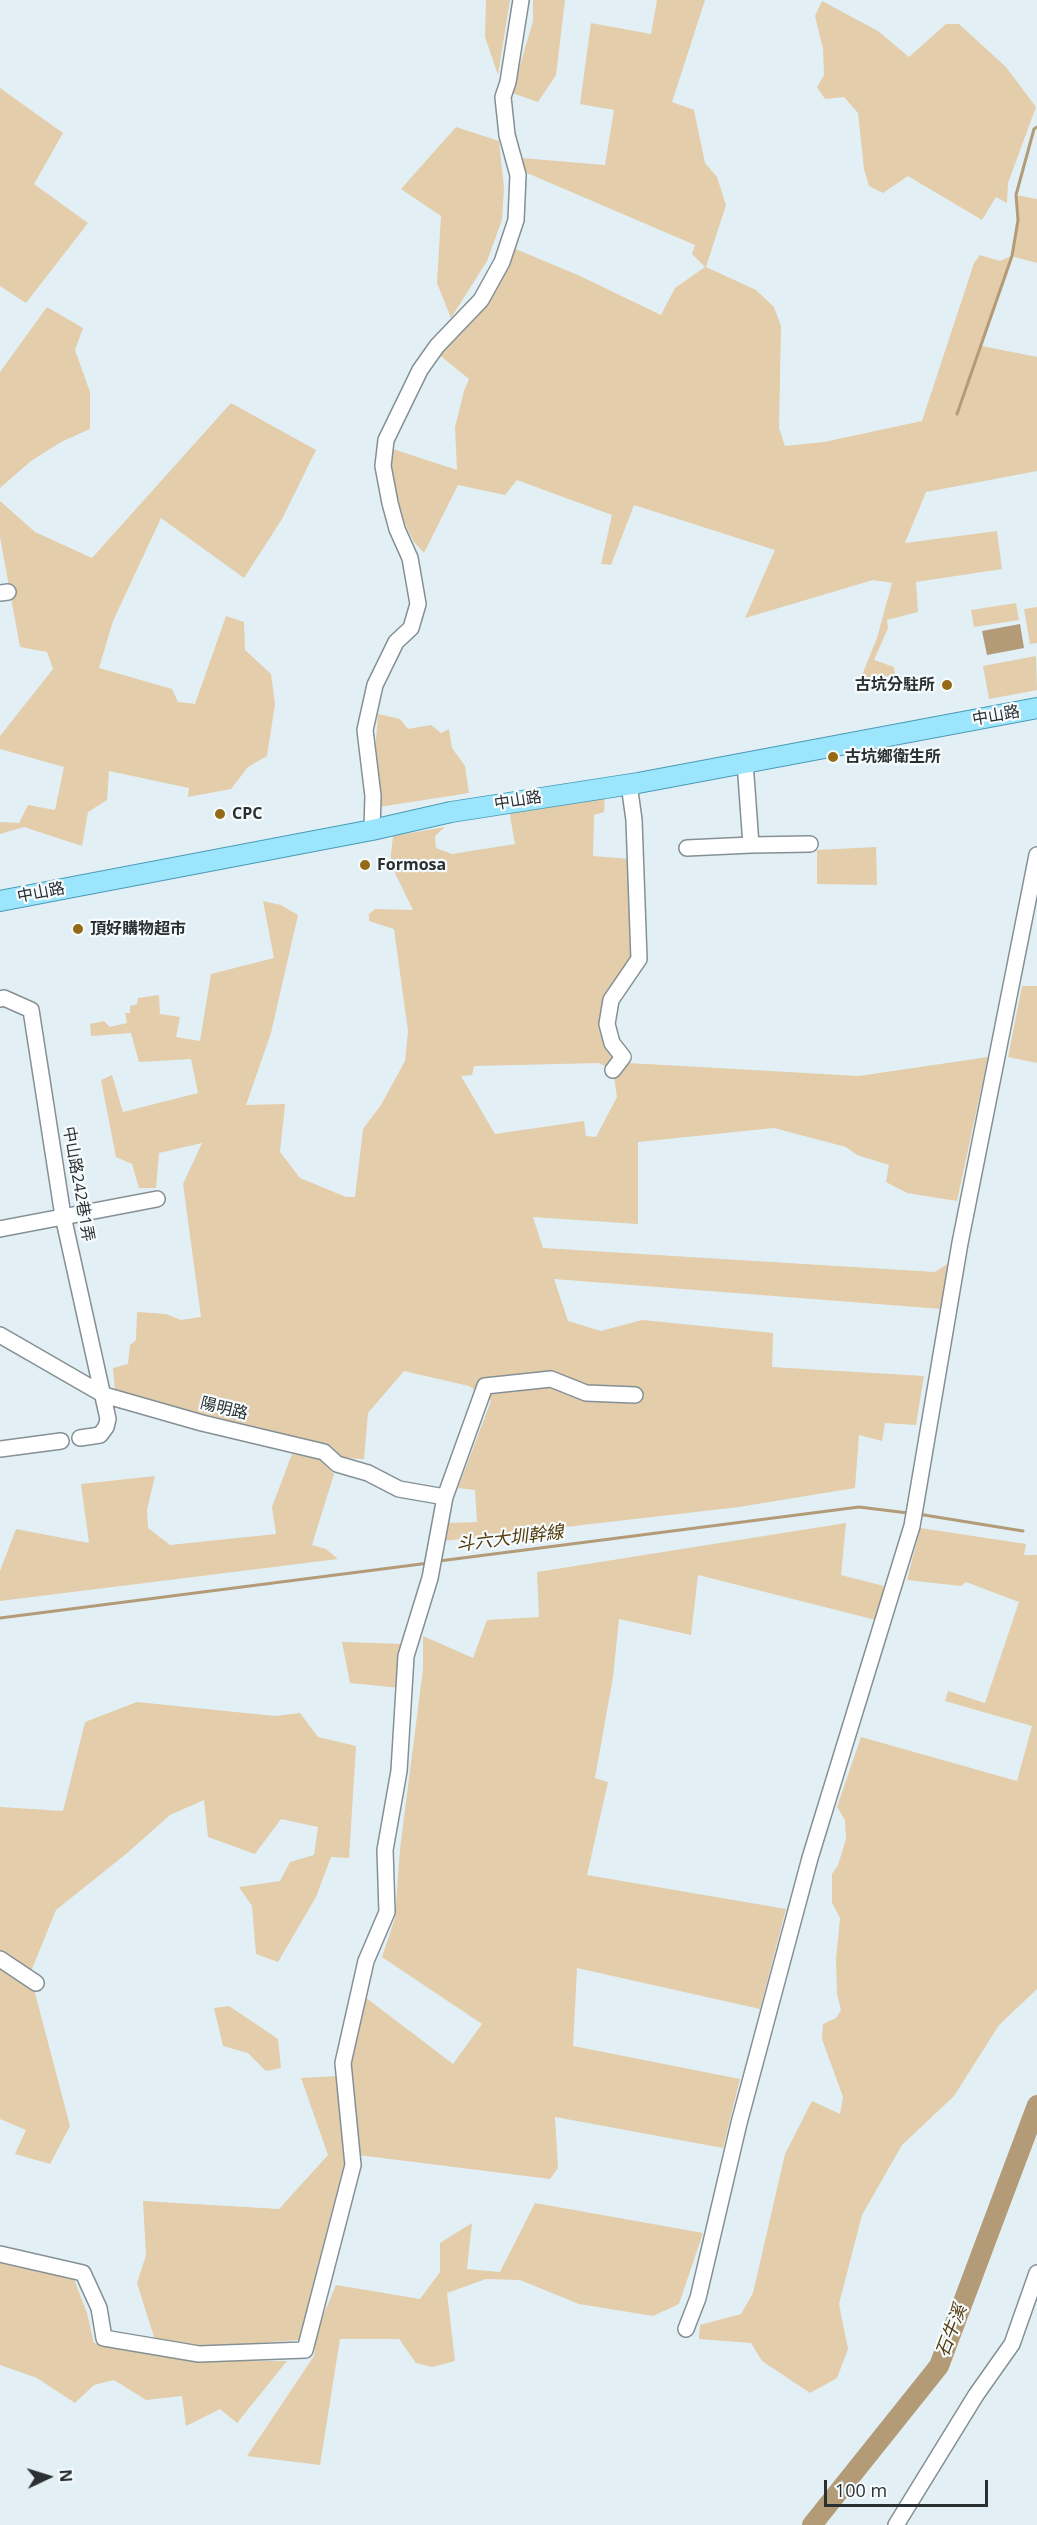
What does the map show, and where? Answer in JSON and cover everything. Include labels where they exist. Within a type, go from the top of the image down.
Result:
[{"type":"main road","name":"中山路","points":[[0,901],[372,830],[451,812],[629,784],[1037,708]]},
{"type":"street","points":[[372,830],[373,796],[365,730],[375,685],[396,642],[411,628],[418,604],[410,558],[397,529],[390,503],[383,466],[386,440],[420,370],[437,346],[481,300],[502,262],[516,220],[518,175],[505,123],[503,97],[508,82],[521,0]]},
{"type":"street","points":[[745,762],[751,845]]},
{"type":"street","points":[[613,1070],[622,1057],[612,1043],[607,1024],[611,1000],[639,959],[634,820],[629,784]]},
{"type":"street","points":[[687,848],[810,844]]},
{"type":"street","points":[[686,2329],[698,2298],[739,2123],[810,1858],[913,1518],[960,1243],[1037,855]]},
{"type":"street","name":"中山路242巷1弄","points":[[0,999],[4,998],[32,1010],[63,1216],[104,1395],[108,1419],[106,1427],[100,1435],[80,1438]]},
{"type":"street","points":[[0,1229],[157,1199]]},
{"type":"street","name":"陽明路","points":[[0,1335],[104,1395],[202,1423],[324,1452],[337,1464],[368,1473],[399,1489],[446,1497]]},
{"type":"street","points":[[0,2254],[83,2273],[99,2308],[104,2338],[199,2354],[305,2350],[353,2165],[343,2063],[366,1961],[387,1912],[385,1850],[399,1771],[406,1656],[430,1578],[446,1497],[485,1386],[551,1380],[586,1393],[635,1395]]},
{"type":"street","points":[[0,1449],[60,1441]]},
{"type":"street","points":[[0,1959],[36,1983]]},
{"type":"street","points":[[896,2525],[976,2396],[1012,2344],[1037,2273]]},
{"type":"shaded area","points":[[486,0],[510,0],[498,75],[485,37]]},
{"type":"shaded area","points":[[533,0],[565,0],[556,75],[538,102],[512,93],[533,21]]},
{"type":"shaded area","points":[[657,0],[705,0],[672,102],[694,110],[705,163],[717,177],[726,205],[706,267],[756,290],[774,307],[781,326],[779,428],[785,446],[824,442],[922,421],[974,263],[980,255],[1000,261],[1011,256],[982,346],[1037,357],[1037,471],[926,492],[905,543],[997,531],[1002,569],[916,582],[918,612],[887,620],[888,628],[874,660],[894,667],[895,675],[867,680],[859,693],[856,690],[877,638],[892,583],[873,580],[745,618],[775,550],[634,505],[611,565],[601,564],[612,515],[517,480],[505,495],[458,485],[424,553],[414,542],[400,514],[390,468],[393,449],[457,470],[455,427],[469,379],[437,353],[511,247],[580,276],[661,315],[675,288],[705,267],[692,254],[695,245],[527,173],[521,158],[605,165],[614,110],[580,104],[591,23],[651,34]]},
{"type":"shaded area","points":[[822,1],[878,31],[909,57],[946,24],[959,24],[1006,67],[1036,107],[1008,183],[1007,203],[996,197],[982,220],[908,176],[883,193],[869,186],[864,169],[858,113],[844,97],[825,99],[817,87],[824,75],[823,49],[815,16]]},
{"type":"shaded area","points":[[0,88],[63,133],[34,184],[88,223],[26,303],[0,286]]},
{"type":"shaded area","points":[[456,127],[499,141],[504,188],[502,220],[487,261],[451,318],[437,283],[441,216],[401,189]]},
{"type":"shaded area","points":[[1016,195],[1037,199],[1037,263],[1011,256],[1018,220]]},
{"type":"shaded area","points":[[47,307],[83,328],[75,350],[90,392],[90,429],[61,442],[31,461],[0,488],[0,372]]},
{"type":"shaded area","points":[[231,403],[316,450],[282,519],[244,578],[161,518],[113,621],[99,668],[172,689],[178,702],[195,704],[226,616],[244,622],[245,650],[271,674],[275,704],[267,756],[248,767],[231,789],[188,797],[189,788],[109,771],[107,800],[88,812],[82,846],[24,827],[0,834],[0,822],[19,823],[28,805],[55,810],[64,767],[0,749],[0,736],[53,669],[47,652],[20,647],[0,537],[0,501],[35,532],[92,558]]},
{"type":"shaded area","points":[[1016,603],[1019,620],[974,627],[971,610]]},
{"type":"shaded area","points":[[1037,607],[1037,643],[1030,644],[1024,609]]},
{"type":"shaded area","points":[[1020,624],[1024,648],[987,655],[982,631]]},
{"type":"shaded area","points":[[1036,656],[1037,690],[989,699],[983,666]]},
{"type":"shaded area","points":[[378,714],[400,719],[408,729],[431,725],[441,733],[449,729],[452,748],[465,766],[469,793],[379,807],[375,754]]},
{"type":"shaded area","points":[[605,793],[604,812],[594,815],[593,856],[630,859],[632,958],[600,1026],[606,1049],[628,1063],[859,1076],[988,1057],[957,1201],[907,1193],[886,1182],[889,1165],[857,1155],[846,1147],[774,1128],[638,1142],[638,1224],[533,1217],[543,1248],[935,1272],[950,1262],[942,1309],[554,1279],[568,1321],[601,1331],[642,1320],[773,1333],[772,1367],[924,1376],[916,1425],[885,1423],[882,1441],[859,1435],[855,1488],[739,1507],[444,1541],[447,1523],[477,1522],[475,1490],[458,1488],[491,1401],[469,1386],[404,1371],[368,1413],[364,1459],[342,1458],[321,1445],[115,1391],[113,1368],[128,1364],[130,1345],[136,1340],[137,1312],[166,1314],[181,1320],[201,1317],[183,1184],[202,1143],[159,1153],[156,1188],[139,1188],[132,1164],[116,1157],[101,1080],[112,1075],[123,1112],[198,1093],[191,1059],[139,1062],[131,1033],[91,1036],[90,1024],[104,1021],[110,1027],[127,1023],[125,1013],[130,1013],[130,1006],[137,1004],[138,998],[159,995],[160,1014],[180,1017],[176,1037],[200,1041],[211,974],[274,958],[263,901],[281,905],[298,915],[271,1033],[246,1105],[285,1104],[280,1152],[300,1178],[346,1197],[355,1197],[363,1129],[381,1105],[405,1061],[408,1031],[394,929],[369,921],[369,914],[375,909],[413,910],[390,863],[393,836],[445,827],[435,836],[436,848],[452,854],[515,844],[509,810]],"holes":[[[599,1063],[613,1070],[617,1097],[596,1137],[586,1136],[584,1121],[495,1134],[461,1076],[472,1075],[474,1066]]]},
{"type":"shaded area","points":[[876,847],[877,885],[817,884],[817,850]]},
{"type":"shaded area","points":[[1022,986],[1037,986],[1037,1063],[1008,1057]]},
{"type":"shaded area","points":[[292,1454],[319,1459],[334,1474],[312,1545],[326,1549],[338,1559],[0,1601],[0,1571],[16,1529],[89,1543],[81,1484],[155,1476],[147,1510],[148,1528],[170,1545],[276,1534],[272,1507]]},
{"type":"shaded area","points":[[846,1523],[841,1575],[884,1586],[876,1620],[698,1575],[691,1635],[619,1619],[613,1677],[595,1778],[608,1782],[587,1875],[786,1909],[760,2009],[577,1968],[573,2046],[740,2079],[723,2148],[555,2117],[558,2168],[550,2179],[358,2155],[349,2062],[365,1997],[453,2064],[482,2024],[382,1957],[395,1918],[400,1849],[423,1669],[423,1636],[473,1658],[487,1620],[539,1617],[537,1572]]},
{"type":"shaded area","points":[[920,1528],[1026,1544],[1024,1555],[1037,1555],[1037,1989],[999,2025],[954,2096],[902,2145],[862,2215],[839,2304],[848,2349],[837,2378],[810,2393],[762,2361],[751,2343],[699,2339],[700,2325],[741,2314],[753,2293],[785,2154],[812,2101],[840,2114],[843,2097],[822,2039],[823,2024],[836,2018],[841,2010],[837,1994],[836,1959],[840,1918],[832,1903],[832,1874],[838,1865],[846,1839],[845,1820],[837,1807],[861,1737],[1017,1781],[1032,1726],[945,1701],[948,1691],[985,1703],[1019,1602],[966,1582],[961,1586],[907,1580]]},
{"type":"shaded area","points":[[342,1642],[403,1644],[400,1688],[350,1683]]},
{"type":"shaded area","points":[[137,1702],[275,1716],[300,1713],[318,1737],[356,1746],[349,1858],[331,1857],[316,1897],[278,1962],[256,1954],[252,1906],[239,1887],[280,1881],[290,1862],[314,1855],[318,1827],[281,1819],[255,1854],[208,1837],[204,1800],[170,1815],[56,1910],[30,1974],[70,2126],[50,2164],[15,2154],[26,2130],[0,2119],[0,1807],[63,1811],[85,1722]]},
{"type":"shaded area","points":[[229,2006],[278,2039],[281,2068],[266,2071],[248,2053],[223,2046],[214,2008]]},
{"type":"shaded area","points":[[338,2076],[345,2160],[299,2340],[201,2347],[155,2340],[137,2283],[146,2255],[143,2201],[279,2209],[328,2155],[301,2078]]},
{"type":"shaded area","points":[[535,2203],[703,2233],[679,2304],[653,2316],[579,2304],[520,2280],[486,2279],[447,2293],[455,2361],[432,2367],[416,2363],[399,2339],[340,2339],[320,2465],[247,2456],[314,2356],[317,2330],[336,2285],[420,2299],[440,2272],[440,2243],[472,2223],[467,2269],[500,2272]]},
{"type":"shaded area","points":[[0,2263],[74,2279],[87,2313],[94,2343],[191,2361],[287,2361],[237,2423],[220,2409],[186,2426],[182,2396],[146,2400],[114,2380],[94,2385],[75,2403],[37,2378],[0,2365]]},
{"type":"waterway","points":[[957,414],[1012,256],[1018,220],[1016,195],[1034,129],[1037,127]]},
{"type":"waterway","name":"斗六大圳幹線","points":[[439,1561],[859,1507],[908,1513]]},
{"type":"waterway","name":"斗六大圳幹線","points":[[918,1514],[1023,1531]]},
{"type":"waterway","name":"斗六大圳幹線","points":[[0,1618],[429,1563]]},
{"type":"waterway","name":"石牛溪","points":[[812,2525],[939,2366],[1037,2105]]},
{"type":"place","name":"古坑分駐所","points":[[947,685]]},
{"type":"place","name":"古坑鄉衛生所","points":[[833,757]]},
{"type":"place","name":"CPC","points":[[220,814]]},
{"type":"place","name":"Formosa","points":[[365,865]]},
{"type":"place","name":"頂好購物超市","points":[[78,929]]}]
